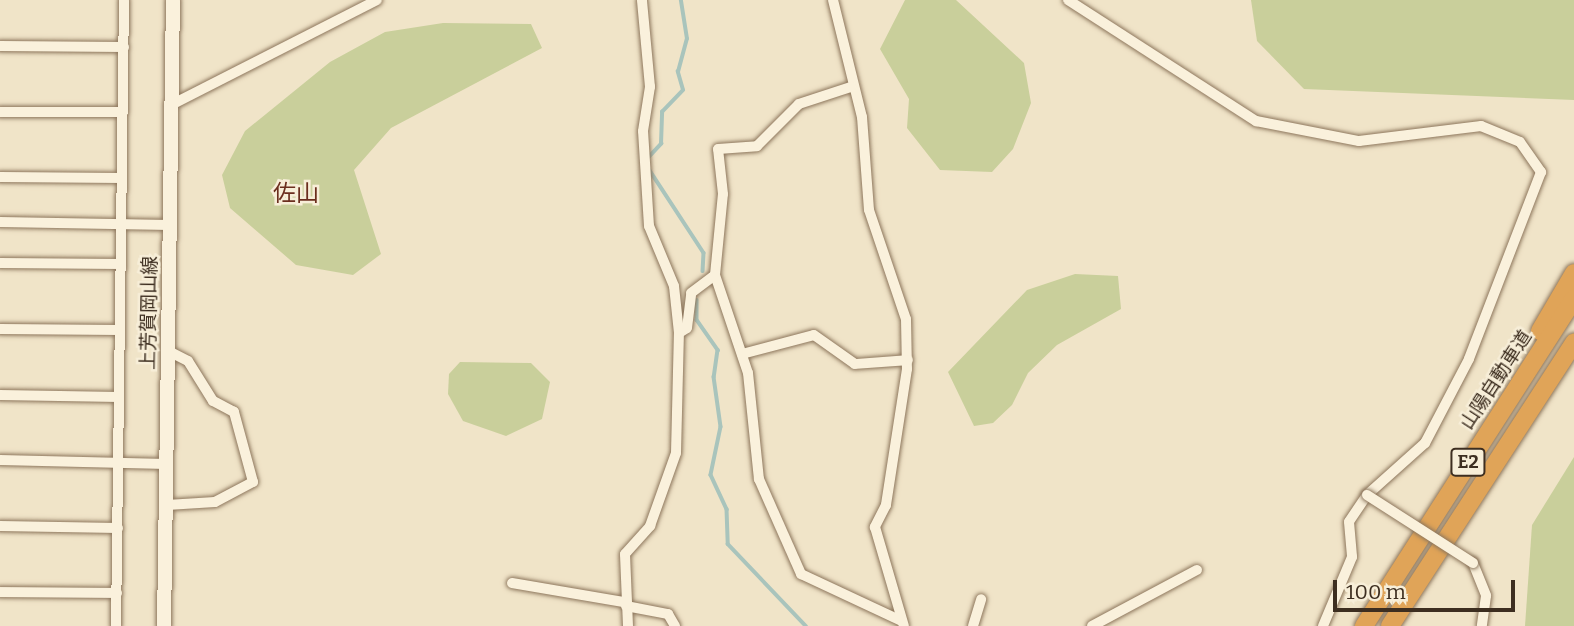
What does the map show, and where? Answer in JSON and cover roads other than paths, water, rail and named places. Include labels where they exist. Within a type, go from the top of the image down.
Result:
[{"type":"highway","points":[[1441,505],[1574,273]]},
{"type":"highway","name":"山陽自動車道","points":[[1364,626],[1574,299]]},
{"type":"highway","name":"E2","points":[[1390,626],[1574,342]]},
{"type":"main road","name":"上芳賀岡山線","points":[[164,626],[173,0]]},
{"type":"street","points":[[116,626],[124,0]]},
{"type":"street","points":[[171,105],[377,0]]},
{"type":"street","points":[[628,626],[624,604],[625,554],[650,526],[676,453],[679,333],[674,286],[649,226],[643,131],[650,87],[642,0]]},
{"type":"street","points":[[833,0],[851,87],[862,117],[869,209],[906,319],[908,360],[886,505],[875,527],[903,623]]},
{"type":"street","points":[[1068,0],[1256,121],[1359,141],[1481,126],[1520,142],[1541,172],[1469,359],[1425,443],[1367,495],[1349,522],[1352,557],[1323,626]]},
{"type":"street","points":[[0,46],[124,47]]},
{"type":"street","points":[[851,87],[799,104],[757,146],[718,149],[723,194],[715,275],[742,355],[759,479],[801,574],[903,623]]},
{"type":"street","points":[[0,112],[123,112]]},
{"type":"street","points":[[0,177],[122,178]]},
{"type":"street","points":[[0,222],[170,225]]},
{"type":"street","points":[[0,263],[121,264]]},
{"type":"street","points":[[679,333],[687,328],[691,293],[715,275]]},
{"type":"street","points":[[0,328],[120,330]]},
{"type":"street","points":[[742,355],[814,335],[855,364],[908,360]]},
{"type":"street","points":[[167,505],[215,502],[253,482],[234,411],[213,401],[188,360],[168,351]]},
{"type":"street","points":[[0,394],[119,397]]},
{"type":"street","points":[[0,460],[167,464]]},
{"type":"street","points":[[1367,495],[1473,563],[1486,596],[1482,626]]},
{"type":"street","points":[[0,526],[118,528]]},
{"type":"street","points":[[1092,626],[1197,570]]},
{"type":"street","points":[[512,583],[668,614],[675,626]]},
{"type":"street","points":[[0,592],[117,593]]},
{"type":"street","points":[[973,626],[981,599]]},
{"type":"waterway","points":[[647,159],[661,144],[662,112],[683,90],[678,72],[687,39],[681,0]]},
{"type":"waterway","points":[[649,169],[704,253],[703,271]]},
{"type":"waterway","points":[[697,300],[697,320],[718,350],[714,377],[721,427],[711,475],[727,509],[728,544],[806,626]]},
{"type":"district","name":"佐山","points":[[296,193]]}]
